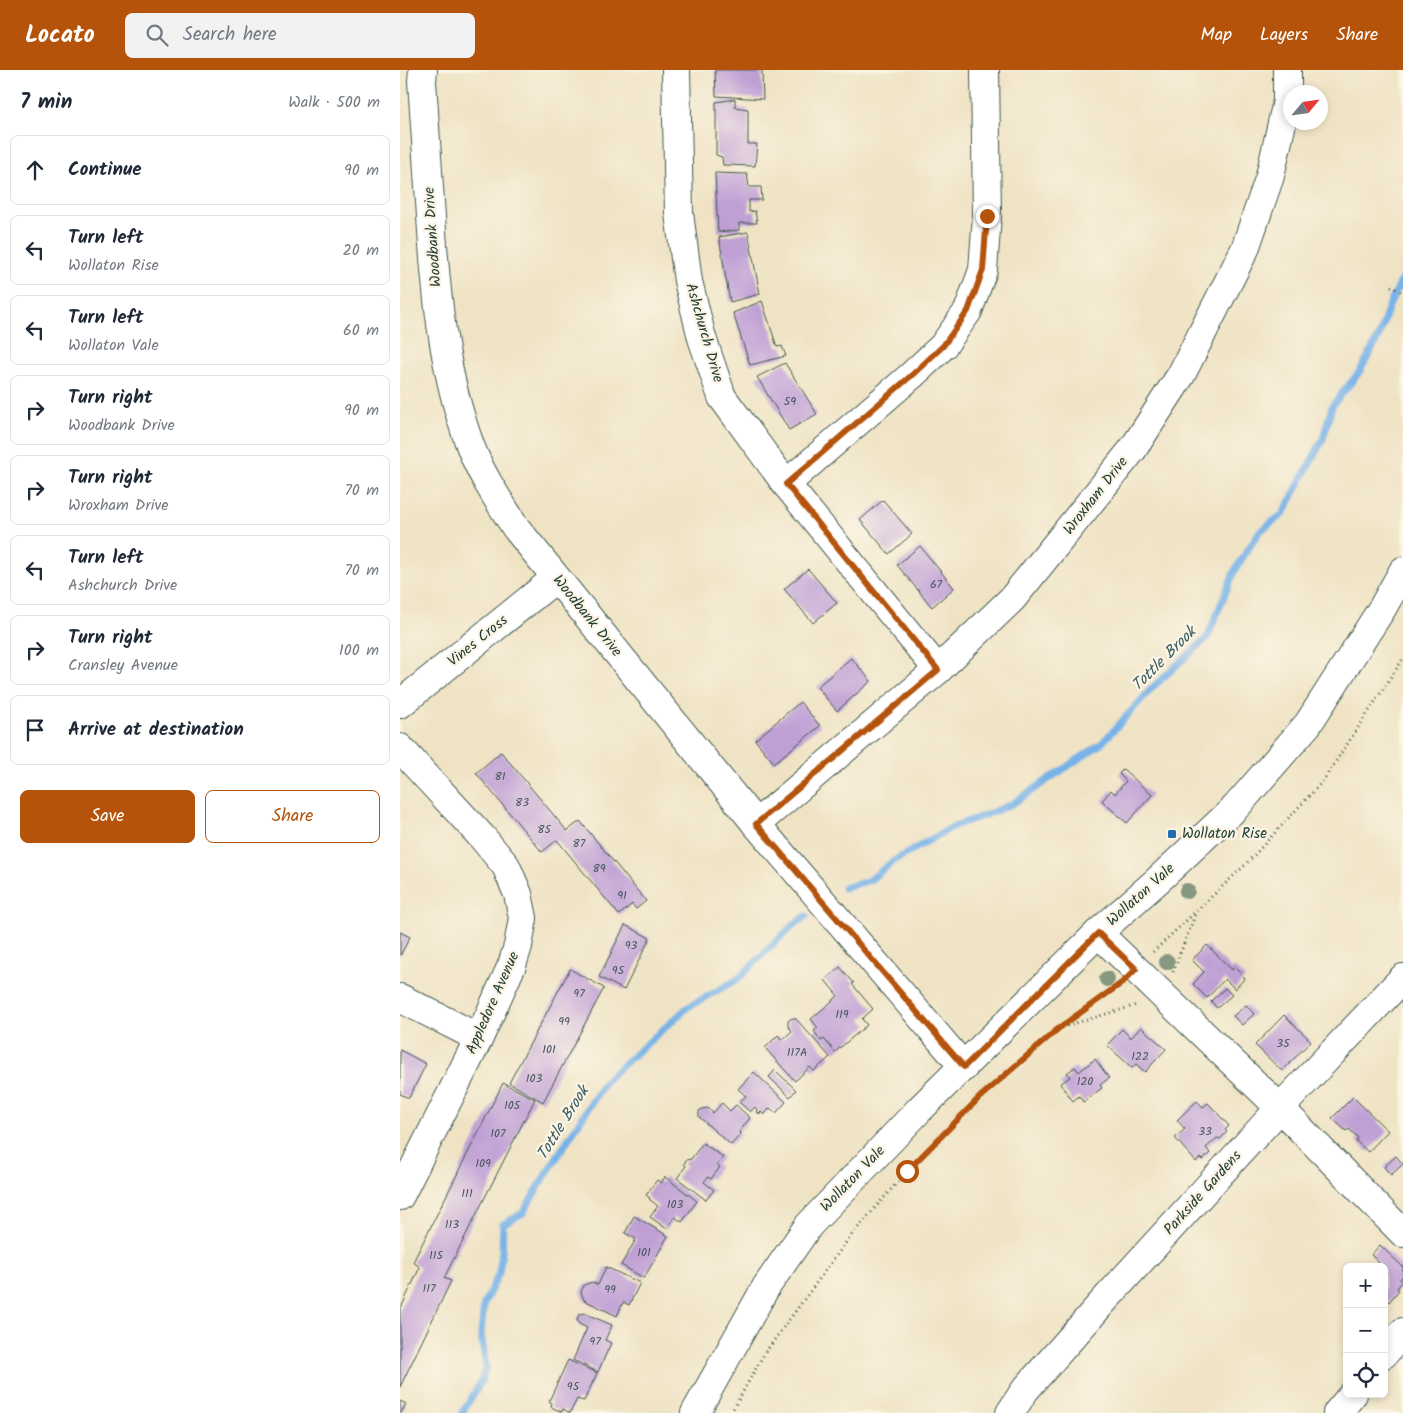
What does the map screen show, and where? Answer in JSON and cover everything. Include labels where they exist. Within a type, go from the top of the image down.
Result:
[{"type":"street","name":"Woodbank Drive","points":[[423,70],[422,81],[435,279],[444,344],[456,401],[471,446],[489,486],[516,528],[756,824],[964,1067]]},
{"type":"street","name":"Ashchurch Drive","points":[[676,70],[679,213],[688,281],[702,338],[722,397],[786,484],[938,670]]},
{"type":"street","points":[[786,484],[943,346],[968,311],[983,270],[987,216],[985,70]]},
{"type":"street","name":"Wroxham Drive","points":[[756,824],[938,670],[974,637],[1018,592],[1133,449],[1182,375],[1245,249],[1270,176],[1287,101],[1287,70]]},
{"type":"street","name":"Wollaton Vale","points":[[695,1413],[766,1287],[809,1225],[920,1109],[1098,933],[1236,807],[1308,724],[1384,607],[1403,572]]},
{"type":"street","name":"Vines Cross","points":[[400,704],[556,578]]},
{"type":"street","name":"Appledore Avenue","points":[[400,748],[482,837],[506,866],[518,894],[524,918],[512,966],[479,1038],[400,1196]]},
{"type":"street","points":[[1098,933],[1280,1108],[1403,1233]]},
{"type":"street","name":"Parkside Gardens","points":[[1010,1413],[1032,1382],[1280,1108],[1403,978]]},
{"type":"street","points":[[400,998],[479,1038]]},
{"type":"street","points":[[1385,1353],[1403,1332]]},
{"type":"street","points":[[1337,1413],[1350,1398]]},
{"type":"path","points":[[1391,286],[1403,292]]},
{"type":"path","points":[[731,1413],[764,1354],[850,1238],[907,1171],[980,1097],[1059,1028],[1123,982],[1245,865],[1323,781],[1403,660]]},
{"type":"building","points":[[715,70],[762,70],[763,99],[716,96]]},
{"type":"building","points":[[735,99],[735,107],[748,109],[748,144],[757,144],[755,166],[723,165],[722,157],[716,155],[716,102]]},
{"type":"building","points":[[715,173],[747,174],[749,187],[761,187],[762,200],[749,200],[749,212],[755,211],[757,223],[739,223],[739,230],[718,232]]},
{"type":"building","points":[[748,232],[760,294],[730,302],[719,237]]},
{"type":"building","points":[[762,301],[777,347],[782,346],[786,356],[750,365],[733,313]]},
{"type":"building","points":[[785,363],[817,414],[789,430],[757,377]]},
{"type":"building","points":[[883,500],[912,534],[889,554],[860,520]]},
{"type":"building","points":[[920,546],[954,588],[932,607],[897,565]]},
{"type":"building","points":[[808,569],[837,603],[813,623],[784,589]]},
{"type":"building","points":[[851,658],[871,681],[837,711],[817,687]]},
{"type":"building","points":[[800,702],[820,726],[774,763],[755,740]]},
{"type":"building","points":[[501,752],[567,831],[580,821],[646,901],[636,909],[632,904],[619,915],[557,840],[542,852],[476,773]]},
{"type":"building","points":[[1123,769],[1152,795],[1127,823],[1102,801],[1111,790],[1115,794],[1126,781],[1119,774]]},
{"type":"building","points":[[625,925],[650,938],[624,990],[599,977]]},
{"type":"building","points":[[400,932],[410,937],[400,956]]},
{"type":"building","points":[[1207,945],[1232,970],[1234,967],[1245,978],[1235,989],[1225,979],[1207,998],[1193,984],[1204,972],[1192,960]]},
{"type":"building","points":[[840,967],[873,1009],[862,1019],[867,1025],[835,1052],[824,1039],[821,1041],[814,1031],[818,1028],[811,1019],[838,996],[825,980]]},
{"type":"building","points":[[570,969],[604,988],[543,1102],[509,1083]]},
{"type":"building","points":[[1225,988],[1232,995],[1217,1008],[1211,1001]]},
{"type":"building","points":[[1246,1005],[1254,1014],[1242,1025],[1233,1016]]},
{"type":"building","points":[[1284,1015],[1311,1041],[1282,1071],[1255,1045]]},
{"type":"building","points":[[792,1018],[796,1019],[830,1057],[814,1071],[810,1067],[795,1081],[765,1048],[778,1035],[782,1040],[792,1031],[788,1026],[788,1021]]},
{"type":"building","points":[[1141,1027],[1166,1049],[1145,1072],[1136,1064],[1132,1068],[1107,1045],[1122,1029],[1131,1038]]},
{"type":"building","points":[[400,1050],[426,1064],[409,1098],[400,1094]]},
{"type":"building","points":[[1095,1059],[1109,1078],[1100,1085],[1102,1088],[1083,1102],[1079,1096],[1073,1101],[1060,1084],[1070,1077],[1067,1073],[1075,1067],[1079,1072]]},
{"type":"building","points":[[775,1070],[796,1090],[790,1097],[769,1077]]},
{"type":"building","points":[[754,1072],[786,1102],[776,1113],[770,1108],[764,1115],[761,1112],[759,1114],[755,1107],[750,1112],[739,1102],[746,1096],[738,1089]]},
{"type":"building","points":[[503,1083],[535,1099],[444,1278],[451,1281],[400,1387],[400,1310],[420,1267],[413,1262]]},
{"type":"building","points":[[1353,1097],[1388,1131],[1368,1152],[1356,1141],[1358,1138],[1349,1129],[1346,1131],[1332,1118]]},
{"type":"building","points":[[1197,1101],[1203,1107],[1208,1103],[1229,1126],[1225,1130],[1227,1132],[1220,1139],[1217,1138],[1206,1148],[1210,1153],[1202,1160],[1200,1158],[1196,1162],[1175,1138],[1185,1129],[1177,1120]]},
{"type":"building","points":[[722,1103],[730,1111],[736,1105],[750,1118],[739,1132],[741,1134],[731,1145],[699,1117],[699,1111],[702,1109],[708,1108],[713,1113]]},
{"type":"building","points":[[703,1143],[723,1157],[717,1165],[720,1167],[711,1179],[708,1177],[704,1182],[714,1190],[706,1200],[677,1178],[686,1166],[684,1164],[686,1160],[691,1159]]},
{"type":"building","points":[[1396,1156],[1403,1164],[1391,1175],[1384,1167]]},
{"type":"building","points":[[665,1177],[697,1201],[682,1222],[675,1217],[667,1229],[650,1217],[658,1206],[646,1195],[657,1180],[661,1183]]},
{"type":"building","points":[[634,1216],[668,1236],[644,1278],[621,1265],[636,1239],[625,1233]]},
{"type":"building","points":[[1380,1245],[1403,1267],[1403,1276],[1400,1279],[1402,1282],[1397,1288],[1399,1290],[1389,1302],[1388,1263],[1379,1263],[1371,1255]]},
{"type":"building","points":[[606,1267],[640,1283],[629,1305],[623,1302],[617,1316],[584,1300],[581,1292],[584,1285],[592,1282],[598,1285]]},
{"type":"building","points":[[584,1313],[612,1325],[605,1340],[611,1343],[598,1372],[573,1360],[587,1328],[579,1324],[577,1320],[579,1314]]},
{"type":"building","points":[[568,1360],[597,1373],[584,1401],[577,1399],[570,1413],[563,1409],[562,1412],[551,1407],[552,1403],[549,1401]]},
{"type":"building","points":[[400,1401],[406,1404],[401,1413],[400,1413]]},
{"type":"waterway","name":"Tottle Brook","points":[[844,888],[870,880],[892,862],[954,826],[1012,804],[1101,744],[1154,686],[1207,638],[1235,570],[1259,532],[1283,514],[1323,439],[1332,406],[1360,371],[1379,336],[1389,306],[1403,277]]},
{"type":"waterway","name":"Tottle Brook","points":[[462,1413],[481,1382],[486,1367],[481,1334],[484,1304],[499,1273],[503,1224],[523,1213],[606,1080],[688,1007],[738,979],[791,927],[806,916]]},
{"type":"place","name":"Wollaton Rise","points":[[1172,834]]},
{"type":"route","points":[[907,1171],[980,1097],[1059,1028],[1123,982],[1136,969],[1098,933],[964,1067],[756,824],[938,670],[786,484],[943,346],[968,311],[983,270],[987,216]]}]
